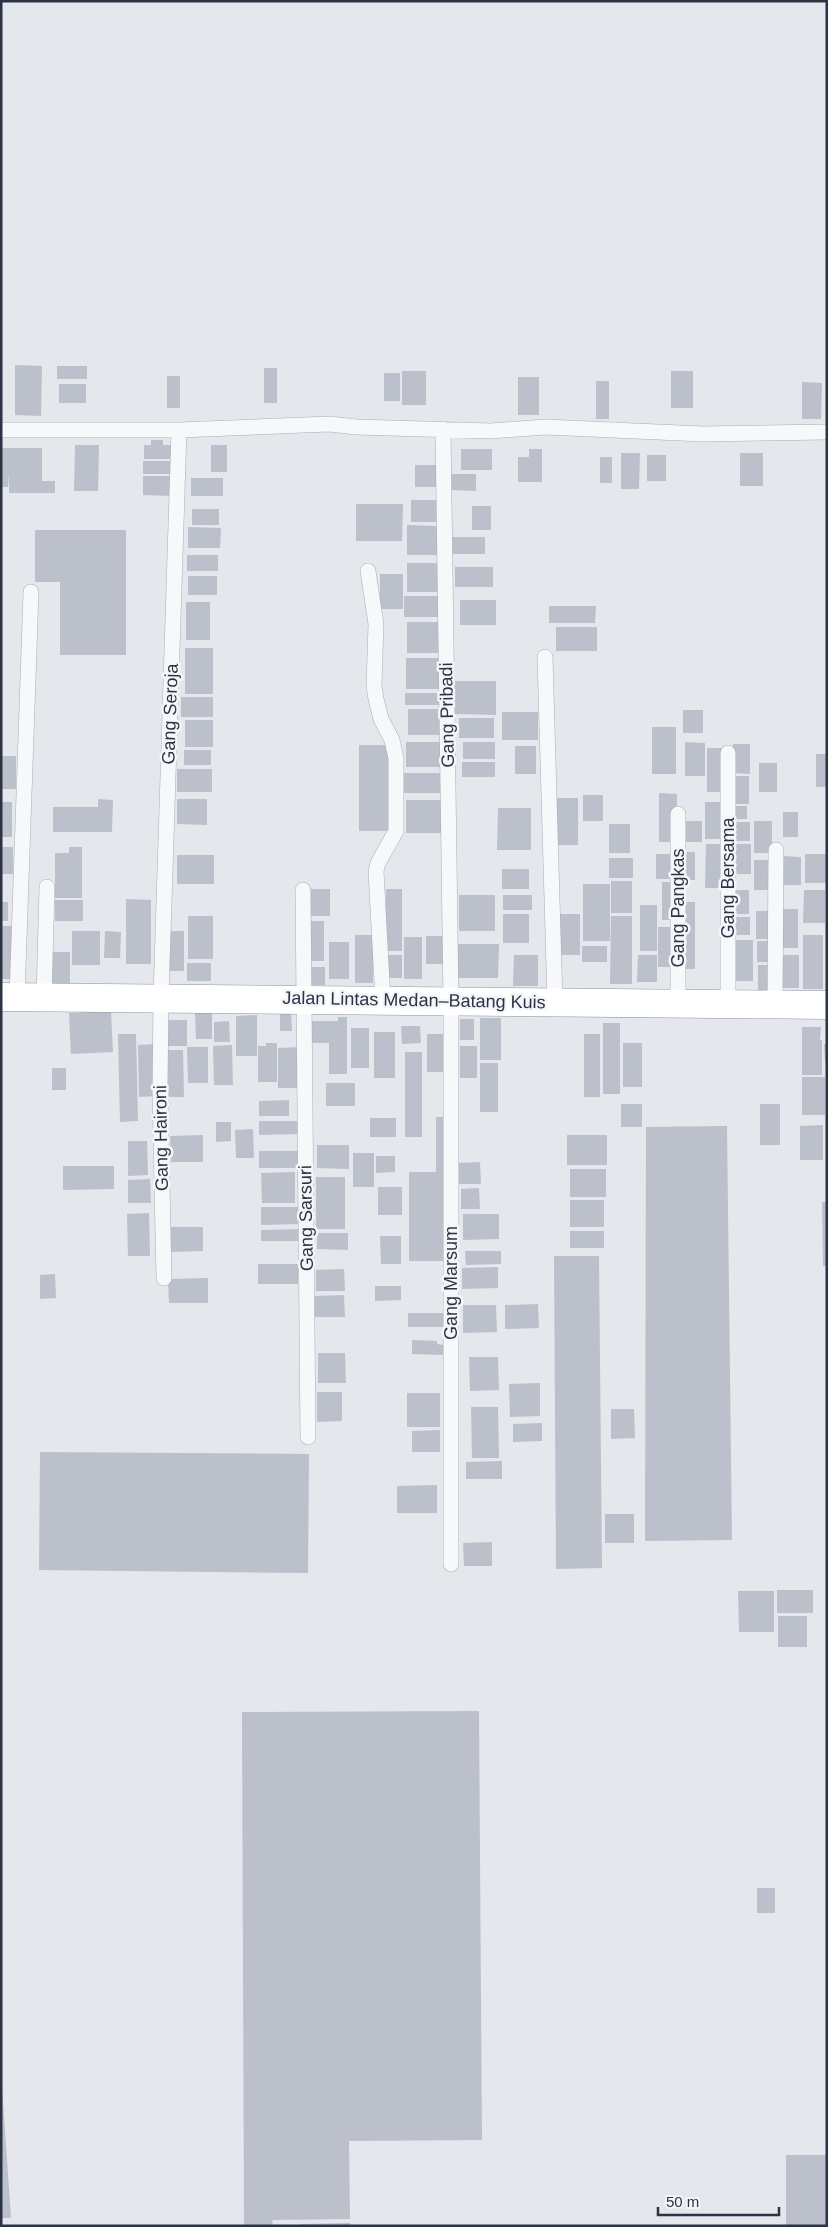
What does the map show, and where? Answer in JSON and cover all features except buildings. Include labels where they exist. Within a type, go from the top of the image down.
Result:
[{"type":"highway","name":"Jalan Lintas Medan–Batang Kuis","points":[[9,997],[303,998],[383,1001],[678,1002],[827,1005]]},
{"type":"street","points":[[1,430],[179,430],[329,424],[357,428],[491,431],[545,427],[703,434],[827,432]]},
{"type":"street","name":"Gang Pribadi","points":[[443,429],[452,1001]]},
{"type":"street","name":"Gang Seroja","points":[[162,997],[179,430]]},
{"type":"street","points":[[368,571],[375,605],[376,624],[374,686],[381,719],[392,740],[396,758],[396,831],[378,863],[376,871],[383,1001]]},
{"type":"street","points":[[9,997],[31,592]]},
{"type":"street","points":[[545,657],[555,1002]]},
{"type":"street","name":"Gang Bersama","points":[[728,753],[728,1003]]},
{"type":"street","name":"Gang Pangkas","points":[[678,814],[678,1002]]},
{"type":"street","points":[[775,1003],[776,850]]},
{"type":"street","points":[[44,997],[47,887]]},
{"type":"street","name":"Gang Sarsuri","points":[[303,890],[308,1437]]},
{"type":"street","name":"Gang Haironi","points":[[162,997],[160,1091],[164,1278]]},
{"type":"street","name":"Gang Marsum","points":[[451,1564],[452,1001]]}]
